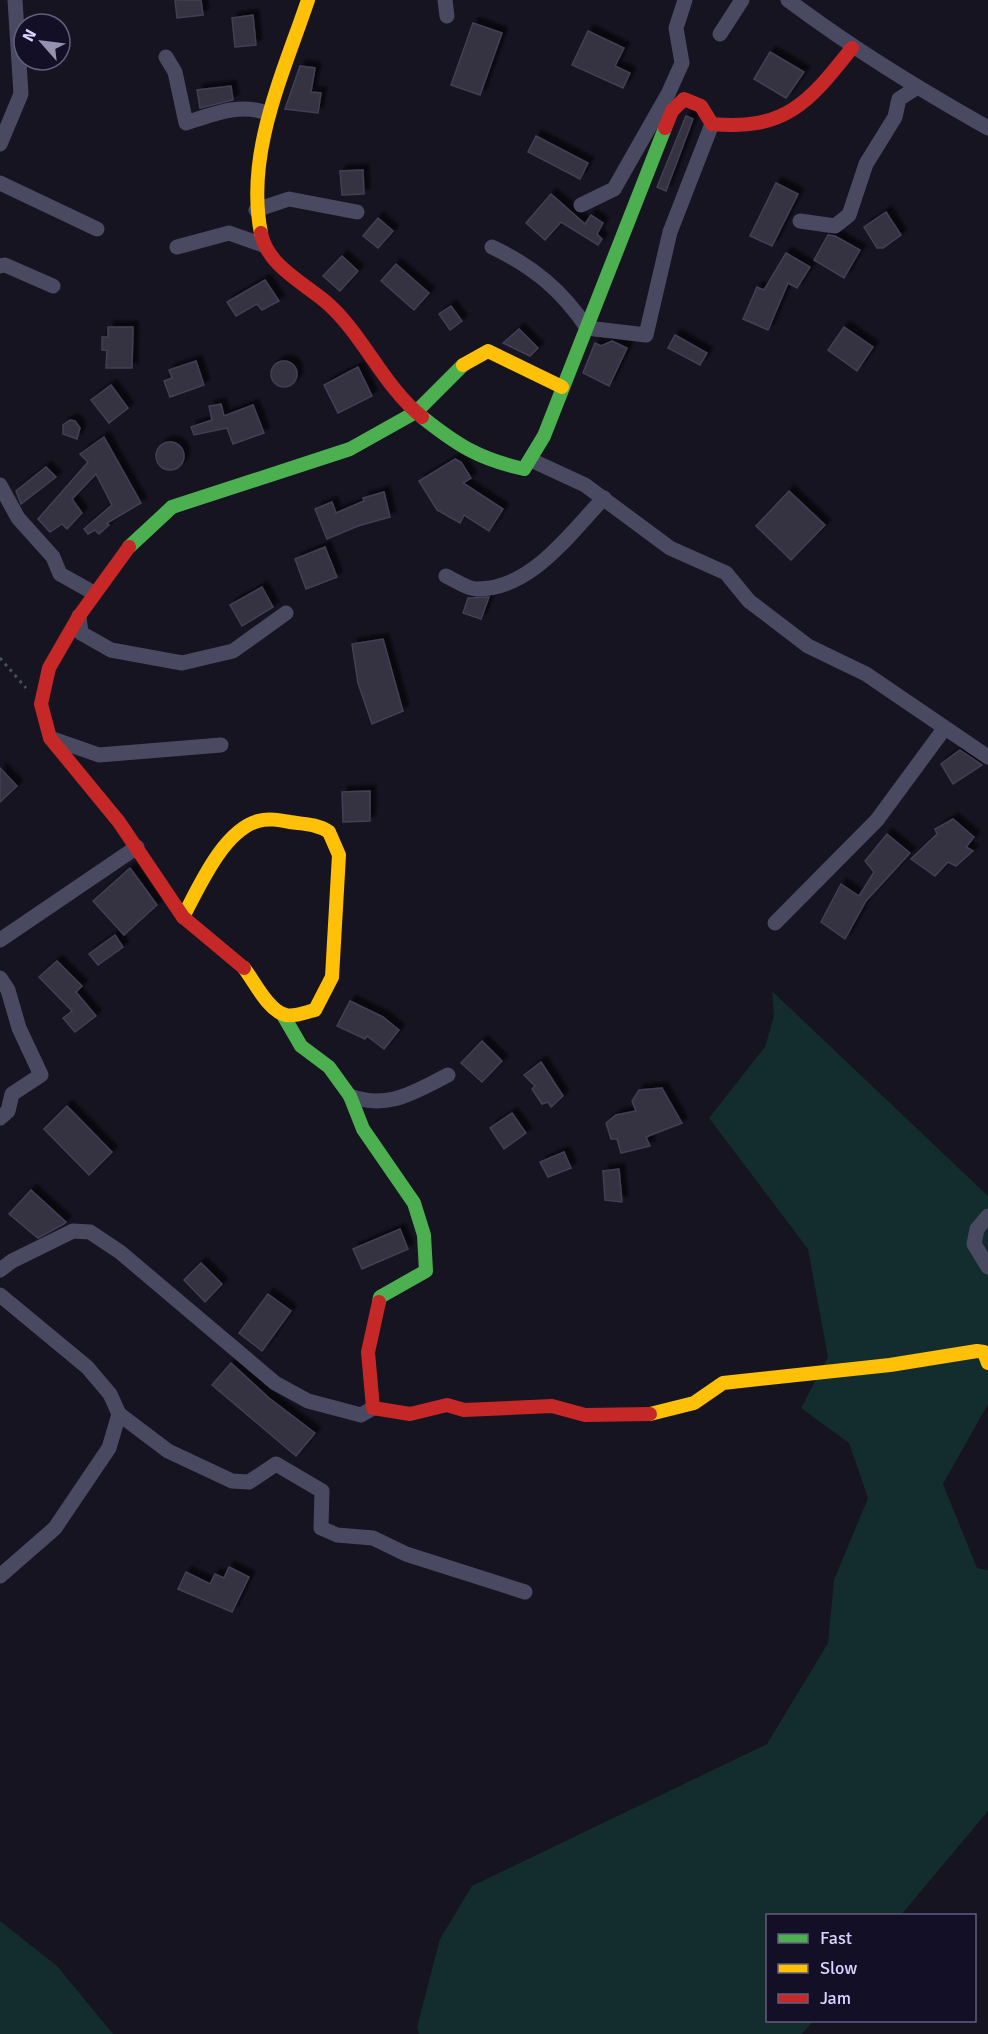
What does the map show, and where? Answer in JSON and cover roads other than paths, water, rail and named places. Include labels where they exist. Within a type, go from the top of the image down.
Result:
[{"type":"street","points":[[0,144],[21,94],[15,0]]},
{"type":"street","points":[[308,0],[269,114],[256,179],[256,210],[263,245],[281,267],[328,304],[416,412],[457,445],[498,463],[524,468],[544,436],[672,111],[684,99],[701,106],[712,124],[734,128],[772,123],[817,92],[852,48]]},
{"type":"street","points":[[445,0],[447,16]]},
{"type":"street","points":[[581,205],[614,189],[668,94],[682,63],[676,28],[685,0]]},
{"type":"street","points":[[720,34],[742,0]]},
{"type":"street","points":[[788,0],[852,48],[916,88],[988,128]]},
{"type":"street","points":[[166,57],[175,72],[186,123],[221,111],[257,109],[269,114]]},
{"type":"street","points":[[800,221],[835,226],[849,215],[866,164],[895,117],[899,99],[916,88]]},
{"type":"street","points":[[492,247],[523,262],[564,296],[587,328],[646,335],[670,232],[712,124]]},
{"type":"street","points":[[0,183],[97,229]]},
{"type":"street","points":[[256,210],[288,199],[357,212]]},
{"type":"street","points":[[177,247],[229,233],[263,245]]},
{"type":"street","points":[[0,266],[5,265],[54,286]]},
{"type":"street","points":[[373,1408],[368,1352],[380,1297],[426,1271],[424,1235],[414,1203],[363,1129],[350,1096],[329,1067],[301,1046],[283,1015],[243,967],[183,917],[137,847],[50,738],[41,704],[50,668],[94,593],[127,549],[172,507],[350,449],[416,412],[466,360],[488,351],[562,387]]},
{"type":"street","points":[[531,460],[585,485],[670,548],[726,573],[749,602],[808,646],[866,674],[988,758]]},
{"type":"street","points":[[0,485],[18,518],[54,557],[60,574],[94,593]]},
{"type":"street","points":[[446,576],[473,590],[507,585],[542,562],[604,498]]},
{"type":"street","points":[[79,616],[81,633],[111,650],[182,663],[233,651],[286,613]]},
{"type":"street","points":[[775,923],[877,820],[944,729]]},
{"type":"street","points":[[50,738],[99,755],[220,745]]},
{"type":"street","points":[[183,917],[230,839],[243,828],[259,820],[323,826],[336,837],[339,855],[332,977],[315,1010],[293,1016],[283,1015]]},
{"type":"street","points":[[0,940],[137,847]]},
{"type":"street","points":[[0,978],[8,990],[19,1028],[41,1075],[12,1094],[8,1111],[0,1118]]},
{"type":"street","points":[[350,1096],[366,1102],[401,1099],[448,1075]]},
{"type":"street","points":[[988,1216],[978,1229],[974,1245],[988,1267]]},
{"type":"street","points":[[0,1270],[12,1261],[73,1231],[90,1232],[120,1252],[275,1383],[308,1401],[361,1415],[373,1408],[408,1416],[426,1415],[447,1405],[464,1410],[552,1406],[585,1414],[656,1414],[694,1404],[723,1383],[890,1365],[978,1351],[984,1352],[988,1363]]},
{"type":"street","points":[[0,1295],[87,1366],[110,1394],[119,1414],[168,1451],[232,1481],[249,1482],[276,1464],[322,1491],[321,1528],[337,1535],[374,1538],[406,1554],[525,1592]]},
{"type":"street","points":[[0,1576],[55,1528],[109,1448],[119,1414]]}]
